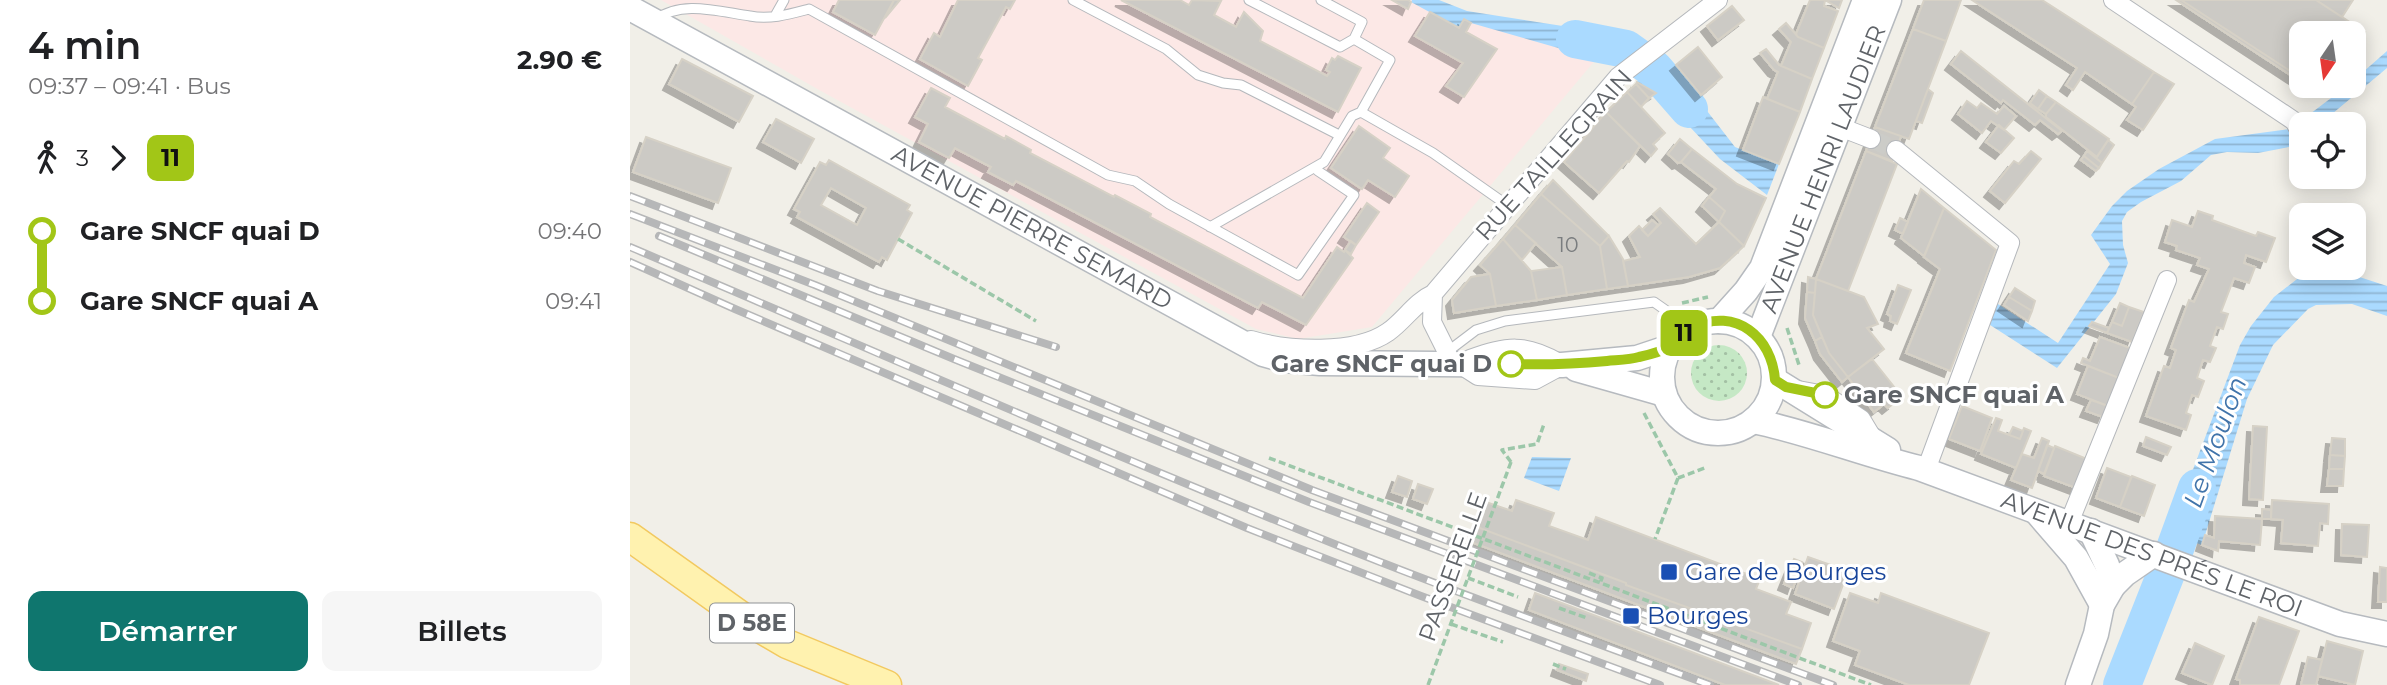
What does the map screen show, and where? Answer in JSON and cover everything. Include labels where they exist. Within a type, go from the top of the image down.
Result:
[{"type":"main road","name":"AVENUE HENRI LAUDIER","points":[[1719,321],[1762,268],[1865,0]]},
{"type":"main road","name":"AVENUE HENRI LAUDIER","points":[[1758,337],[1889,0]]},
{"type":"main road","name":"AVENUE PIERRE SEMARD","points":[[630,8],[1264,354],[1284,360],[1320,363],[1451,359],[1562,365],[1637,358],[1670,347]]},
{"type":"main road","points":[[1719,321],[1742,326],[1758,337],[1769,352],[1780,384],[1765,410],[1754,421],[1725,433],[1698,430],[1677,415],[1664,394],[1662,378],[1670,347],[1679,336],[1691,328],[1719,321]]},
{"type":"main road","name":"AVENUE PIERRE SEMARD","points":[[1562,365],[1664,394]]},
{"type":"main road","name":"AVENUE DES PRÉS LE ROI","points":[[1780,384],[1876,450]]},
{"type":"main road","name":"AVENUE DES PRÉS LE ROI","points":[[1754,421],[1876,450],[2340,624],[2387,634]]},
{"type":"main road","points":[[2036,510],[2108,595]]},
{"type":"main road","points":[[2078,685],[2108,595],[2107,565],[2080,527]]},
{"type":"main road","name":"D 58E","points":[[630,537],[748,621],[787,644],[887,685]]},
{"type":"main road","points":[[2108,595],[2132,568],[2154,554]]},
{"type":"street","name":"RUE TAILLEGRAIN","points":[[1218,329],[1261,343],[1308,349],[1347,346],[1375,339],[1388,332],[1420,300],[1433,294],[1618,77],[1718,0]]},
{"type":"street","points":[[2113,0],[2289,121]]},
{"type":"street","points":[[1840,127],[1871,139]]},
{"type":"street","points":[[1896,150],[2010,243],[1922,469]]},
{"type":"street","points":[[2080,527],[2167,280]]},
{"type":"street","points":[[1433,294],[1432,322],[1451,359]]},
{"type":"lane","points":[[775,16],[784,0]]},
{"type":"lane","points":[[1073,0],[1166,49],[1198,75],[1223,83],[1241,85],[1339,135]]},
{"type":"lane","points":[[1249,0],[1340,47],[1354,39],[1363,22],[1321,0]]},
{"type":"lane","points":[[654,21],[662,10],[676,1],[699,1],[750,17],[775,16],[810,9],[1108,174],[1135,181],[1169,204],[1298,275],[1354,195],[1318,172]]},
{"type":"lane","points":[[1210,227],[1324,162],[1352,116],[1361,113],[1390,60],[1354,39]]},
{"type":"lane","points":[[1361,113],[1433,153],[1507,205]]},
{"type":"lane","points":[[1451,359],[1476,330],[1505,321],[1654,302],[1691,328]]},
{"type":"path","points":[[898,239],[1036,321]]},
{"type":"path","points":[[1643,411],[1678,478],[1655,539]]},
{"type":"path","name":"PASSERELLE","points":[[1428,685],[1511,462],[1502,450],[1537,444],[1544,424]]},
{"type":"path","points":[[1269,458],[1871,685]]},
{"type":"path","points":[[1678,478],[1707,467]]},
{"type":"path","points":[[1589,573],[1602,578],[1600,583]]},
{"type":"path","points":[[1468,578],[1518,597]]},
{"type":"path","points":[[1559,608],[1587,618]]},
{"type":"path","points":[[1451,624],[1503,642]]},
{"type":"path","points":[[1553,664],[1566,669]]},
{"type":"shaded area","points":[[661,0],[1412,0],[1459,28],[1464,19],[1597,58],[1372,327],[1298,339],[1256,329],[821,91]]},
{"type":"green space","points":[[1714,345],[1724,345],[1739,353],[1745,362],[1745,384],[1739,393],[1724,401],[1714,401],[1696,389],[1691,378],[1691,368],[1703,350]]},
{"type":"water","points":[[1439,0],[1467,11],[1640,38],[1611,63],[1464,19],[1459,28],[1411,2]]},
{"type":"water","points":[[2387,51],[2387,68],[2366,86],[2366,69]]},
{"type":"water","points":[[1666,58],[1735,147],[1779,164],[1767,195],[1720,159],[1659,94],[1636,82]]},
{"type":"water","points":[[2331,98],[2351,98],[2334,112],[2313,112]]},
{"type":"water","points":[[2289,129],[2289,147],[2258,153],[2227,152],[2211,155],[2181,181],[2127,212],[2122,221],[2123,245],[2128,263],[2116,294],[2057,368],[1987,323],[1995,302],[2058,343],[2110,264],[2091,235],[2112,206],[2127,191],[2159,169],[2215,139]]},
{"type":"water","points":[[2366,279],[2387,286],[2387,316],[2352,304],[2316,305],[2308,309],[2273,345],[2247,399],[2202,545],[2165,532],[2183,496],[2240,345],[2274,297],[2296,280]]},
{"type":"water","points":[[1532,457],[1571,458],[1559,491],[1524,478]]},
{"type":"building","points":[[839,0],[894,0],[875,35],[833,12]]},
{"type":"building","points":[[894,0],[900,0],[885,18]]},
{"type":"building","points":[[958,0],[1015,0],[1010,9],[1006,7],[978,58],[982,60],[968,86],[920,59],[934,33],[940,37]]},
{"type":"building","points":[[1121,0],[1180,0],[1189,5],[1192,0],[1221,1],[1214,15],[1236,27],[1244,12],[1263,31],[1260,41],[1327,76],[1330,72],[1326,70],[1332,58],[1335,60],[1338,56],[1361,68],[1338,112]]},
{"type":"building","points":[[1392,0],[1408,0],[1411,2],[1408,9]]},
{"type":"building","points":[[1810,0],[1825,0],[1824,6],[1838,11],[1824,48],[1796,34]]},
{"type":"building","points":[[1825,0],[1842,0],[1839,8]]},
{"type":"building","points":[[1924,0],[1961,0],[1946,41],[1913,29]]},
{"type":"building","points":[[1972,0],[2042,0],[2154,72],[2132,104],[2085,72],[2073,90],[2066,85],[2077,68]]},
{"type":"building","points":[[2176,0],[2181,0],[2289,70],[2289,74]]},
{"type":"building","points":[[2181,0],[2316,0],[2348,21],[2289,21],[2289,70]]},
{"type":"building","points":[[2316,0],[2353,0],[2342,17]]},
{"type":"building","points":[[1732,6],[1744,20],[1718,40],[1707,26]]},
{"type":"building","points":[[1430,12],[1459,28],[1464,19],[1471,23],[1466,32],[1497,49],[1464,97],[1446,86],[1463,63],[1415,36]]},
{"type":"building","points":[[1786,23],[1798,37],[1824,48],[1812,79],[1781,66],[1791,42],[1779,29]]},
{"type":"building","points":[[1913,29],[1946,41],[1909,139],[1875,127]]},
{"type":"building","points":[[1698,47],[1722,77],[1701,95],[1676,65]]},
{"type":"building","points":[[1766,49],[1779,65],[1812,79],[1800,112],[1767,99],[1778,72],[1760,53]]},
{"type":"building","points":[[1961,51],[2062,131],[2058,134],[2040,120],[2035,125],[2003,100],[2001,103],[1951,64]]},
{"type":"building","points":[[682,59],[753,96],[739,122],[669,84]]},
{"type":"building","points":[[2154,72],[2174,84],[2143,130],[2127,120],[2136,107],[2132,104]]},
{"type":"building","points":[[1637,82],[1656,93],[1649,98]]},
{"type":"building","points":[[1636,84],[1649,98],[1641,107],[1627,92]]},
{"type":"building","points":[[931,88],[950,98],[945,107],[1005,139],[1006,136],[1031,150],[1030,153],[1151,214],[1150,217],[1303,298],[1337,247],[1353,258],[1306,325],[1262,302],[1258,308],[1016,181],[1013,185],[988,172],[991,167],[955,148],[949,158],[919,142],[928,124],[915,117]]},
{"type":"building","points":[[1928,89],[1933,93],[1922,123],[1916,121]]},
{"type":"building","points":[[2039,90],[2047,96],[2038,109],[2030,103]]},
{"type":"building","points":[[1627,92],[1665,133],[1653,144],[1657,149],[1651,156],[1606,112]]},
{"type":"building","points":[[2047,96],[2056,102],[2046,114],[2038,109]]},
{"type":"building","points":[[1763,97],[1800,112],[1779,164],[1743,150]]},
{"type":"building","points":[[1967,101],[1977,108],[1981,103],[1997,114],[2004,106],[2016,116],[2004,130],[1991,121],[1982,133],[1958,114]]},
{"type":"building","points":[[2056,102],[2109,139],[2097,157],[2046,117]]},
{"type":"building","points":[[1606,112],[1640,146],[1629,162],[1627,161],[1599,193],[1564,162]]},
{"type":"building","points":[[776,119],[814,139],[801,163],[763,142]]},
{"type":"building","points":[[1999,125],[2014,138],[2001,153],[1986,142]]},
{"type":"building","points":[[1359,126],[1390,148],[1383,158],[1409,176],[1395,197],[1368,180],[1362,189],[1331,168]]},
{"type":"building","points":[[1875,127],[1901,136],[1892,161],[1866,151]]},
{"type":"building","points":[[646,137],[731,168],[718,203],[633,172]]},
{"type":"building","points":[[1680,139],[1692,149],[1678,163],[1668,154]]},
{"type":"building","points":[[2108,140],[2114,145],[2102,163],[2096,158]]},
{"type":"building","points":[[1692,149],[1737,184],[1766,198],[1744,246],[1719,222],[1725,211],[1709,197],[1716,189],[1681,162]]},
{"type":"building","points":[[1866,151],[1897,164],[1848,291],[1816,279]]},
{"type":"building","points":[[2031,151],[2041,159],[2005,203],[1990,191],[2014,161],[2019,164]]},
{"type":"building","points":[[2087,151],[2102,163],[2099,168],[2084,156]]},
{"type":"building","points":[[2084,156],[2099,168],[2096,171],[2081,160]]},
{"type":"building","points":[[829,160],[910,205],[907,210],[912,213],[887,260],[882,257],[879,262],[797,217],[800,212],[794,209],[820,162],[826,165]],"holes":[[[831,188],[866,208],[857,225],[821,205]]]},
{"type":"building","points":[[1553,180],[1609,236],[1600,246],[1541,194]]},
{"type":"building","points":[[1921,189],[1944,208],[1924,256],[1901,238]]},
{"type":"building","points":[[1541,194],[1600,246],[1607,289],[1567,295],[1562,267],[1515,225]]},
{"type":"building","points":[[1709,197],[1725,211],[1719,222],[1702,206]]},
{"type":"building","points":[[1367,203],[1379,212],[1356,245],[1344,237]]},
{"type":"building","points":[[1660,208],[1696,244],[1719,222],[1744,246],[1720,268],[1689,277],[1628,286],[1623,261],[1640,257],[1629,236],[1639,226],[1648,236],[1661,223],[1653,214]]},
{"type":"building","points":[[1944,208],[1996,250],[1950,371],[1906,353],[1940,269],[1924,257]]},
{"type":"building","points":[[2198,211],[2213,216],[2212,220],[2256,236],[2258,232],[2275,238],[2266,262],[2246,255],[2244,263],[2255,267],[2249,283],[2234,278],[2221,312],[2228,314],[2223,329],[2217,327],[2210,346],[2216,348],[2210,362],[2203,360],[2197,378],[2204,381],[2198,397],[2192,395],[2186,413],[2191,415],[2186,430],[2146,416],[2164,366],[2170,368],[2176,350],[2171,348],[2189,300],[2194,302],[2209,269],[2197,265],[2200,258],[2176,250],[2177,246],[2165,242],[2172,220],[2192,227]]},
{"type":"building","points":[[1900,218],[1908,222],[1903,234],[1895,230]]},
{"type":"building","points":[[1652,220],[1658,225],[1648,236],[1642,230]]},
{"type":"building","points":[[1515,225],[1536,243],[1522,260],[1503,239]]},
{"type":"building","points":[[1609,236],[1623,259],[1628,286],[1607,289],[1600,246]]},
{"type":"building","points":[[1503,239],[1531,271],[1537,300],[1496,306],[1490,274],[1480,265]]},
{"type":"building","points":[[1351,241],[1356,245],[1351,254],[1345,250]]},
{"type":"building","points":[[1562,267],[1567,295],[1537,300],[1531,271]]},
{"type":"building","points":[[1490,274],[1496,306],[1454,313],[1452,300],[1471,277]]},
{"type":"building","points":[[1808,277],[1816,279],[1815,293],[1807,292]]},
{"type":"building","points":[[1816,279],[1864,297],[1878,324],[1867,328],[1884,349],[1848,377],[1829,353],[1813,315]]},
{"type":"building","points":[[1898,285],[1911,290],[1897,324],[1890,321],[1891,316],[1887,314]]},
{"type":"building","points":[[2015,288],[2035,301],[2032,311],[2009,297]]},
{"type":"building","points":[[1807,292],[1815,293],[1813,315],[1822,337],[1815,341],[1805,318]]},
{"type":"building","points":[[2009,297],[2032,311],[2028,321],[2004,305]]},
{"type":"building","points":[[2120,303],[2129,307],[2122,326],[2112,322]]},
{"type":"building","points":[[2129,307],[2144,312],[2132,342],[2107,333],[2112,322],[2122,326]]},
{"type":"building","points":[[2092,322],[2109,328],[2107,333],[2089,326]]},
{"type":"building","points":[[1822,337],[1829,353],[1848,377],[1842,382],[1820,354],[1815,341]]},
{"type":"building","points":[[2100,337],[2130,348],[2119,378],[2081,363],[2083,358],[2090,361]]},
{"type":"building","points":[[1872,359],[1899,393],[1891,399],[1894,403],[1888,408],[1884,404],[1874,412],[1848,377]]},
{"type":"building","points":[[2088,366],[2119,378],[2108,406],[2077,394]]},
{"type":"building","points":[[2091,400],[2108,406],[2103,417],[2086,411]]},
{"type":"building","points":[[1962,406],[1992,418],[1980,451],[1949,439]]},
{"type":"building","points":[[1996,418],[2002,420],[1998,431],[2020,439],[2024,428],[2031,431],[2016,468],[1981,454]]},
{"type":"building","points":[[2253,426],[2267,427],[2263,500],[2249,499]]},
{"type":"building","points":[[2013,427],[2023,431],[2020,439],[2009,435]]},
{"type":"building","points":[[2146,437],[2171,447],[2167,455],[2143,446]]},
{"type":"building","points":[[2042,438],[2049,441],[2032,488],[2011,480],[2022,454],[2034,458]]},
{"type":"building","points":[[2332,438],[2345,439],[2345,456],[2330,455]]},
{"type":"building","points":[[2047,445],[2054,448],[2044,474],[2038,471]]},
{"type":"building","points":[[2055,446],[2087,459],[2076,488],[2044,476]]},
{"type":"building","points":[[2330,455],[2345,456],[2344,469],[2329,469]]},
{"type":"building","points":[[2107,468],[2131,477],[2120,507],[2096,498]]},
{"type":"building","points":[[2329,469],[2344,469],[2343,486],[2327,486]]},
{"type":"building","points":[[1398,476],[1412,481],[1407,497],[1392,492]]},
{"type":"building","points":[[2132,476],[2155,485],[2144,516],[2120,507]]},
{"type":"building","points":[[1418,484],[1433,489],[1427,504],[1413,499]]},
{"type":"building","name":"Gare de Bourges","points":[[1516,500],[1554,513],[1549,526],[1588,540],[1596,517],[1760,579],[1756,589],[1791,602],[1786,614],[1811,623],[1802,649],[1477,527],[1486,502],[1512,511]]},
{"type":"building","points":[[2272,500],[2329,504],[2328,524],[2320,523],[2318,546],[2281,543],[2283,520],[2271,519]]},
{"type":"building","points":[[2262,509],[2271,510],[2271,519],[2262,519]]},
{"type":"building","points":[[2215,516],[2262,519],[2260,545],[2219,541],[2218,551],[2202,545],[2205,535],[2214,538]]},
{"type":"building","points":[[2342,524],[2369,525],[2367,557],[2341,555]]},
{"type":"building","points":[[1477,527],[1802,649],[1796,664],[1471,542]]},
{"type":"building","points":[[1808,557],[1848,571],[1834,609],[1795,594]]},
{"type":"building","points":[[1794,559],[1802,562],[1793,588],[1784,584]]},
{"type":"building","points":[[2380,567],[2387,568],[2387,602],[2378,602]]},
{"type":"building","points":[[1535,593],[1779,685],[1725,685],[1529,610]]},
{"type":"building","points":[[1850,593],[1878,603],[1881,593],[1989,633],[1969,685],[1909,685],[1855,665],[1860,651],[1833,641]]},
{"type":"building","points":[[2259,617],[2299,631],[2279,685],[2240,685],[2240,680],[2236,679]]},
{"type":"building","points":[[2327,641],[2363,651],[2355,685],[2318,676]]},
{"type":"building","points":[[2195,643],[2224,656],[2212,685],[2182,673]]},
{"type":"building","points":[[2308,657],[2322,660],[2316,685],[2301,685]]},
{"type":"building","points":[[1559,664],[1588,674],[1586,681],[1557,670]]},
{"type":"waterway","points":[[1575,39],[1626,49],[1654,69],[1689,109]]},
{"type":"waterway","name":"Le Moulon","points":[[2122,685],[2197,488]]},
{"type":"tunnel","points":[[1871,139],[1896,150]]},
{"type":"railway","points":[[630,196],[878,291],[1056,347]]},
{"type":"railway","points":[[630,214],[815,285],[1312,490],[1833,685]]},
{"type":"railway","points":[[659,236],[954,359],[1309,502],[1798,685]]},
{"type":"railway","points":[[630,247],[1248,509],[1430,581],[1710,685]]},
{"type":"railway","points":[[630,262],[1247,528],[1660,685]]},
{"type":"bus line","name":"11","points":[[1511,364],[1562,365],[1637,358],[1670,347],[1679,336],[1704,323],[1731,322],[1752,331],[1758,337],[1769,352],[1775,380],[1786,387],[1825,395]]},
{"type":"place","name":"Gare SNCF quai D","points":[[1511,364]]},
{"type":"place","name":"Gare SNCF quai A","points":[[1825,395]]},
{"type":"place","name":"Gare de Bourges","points":[[1669,572]]},
{"type":"place","name":"Bourges","points":[[1631,616]]}]
